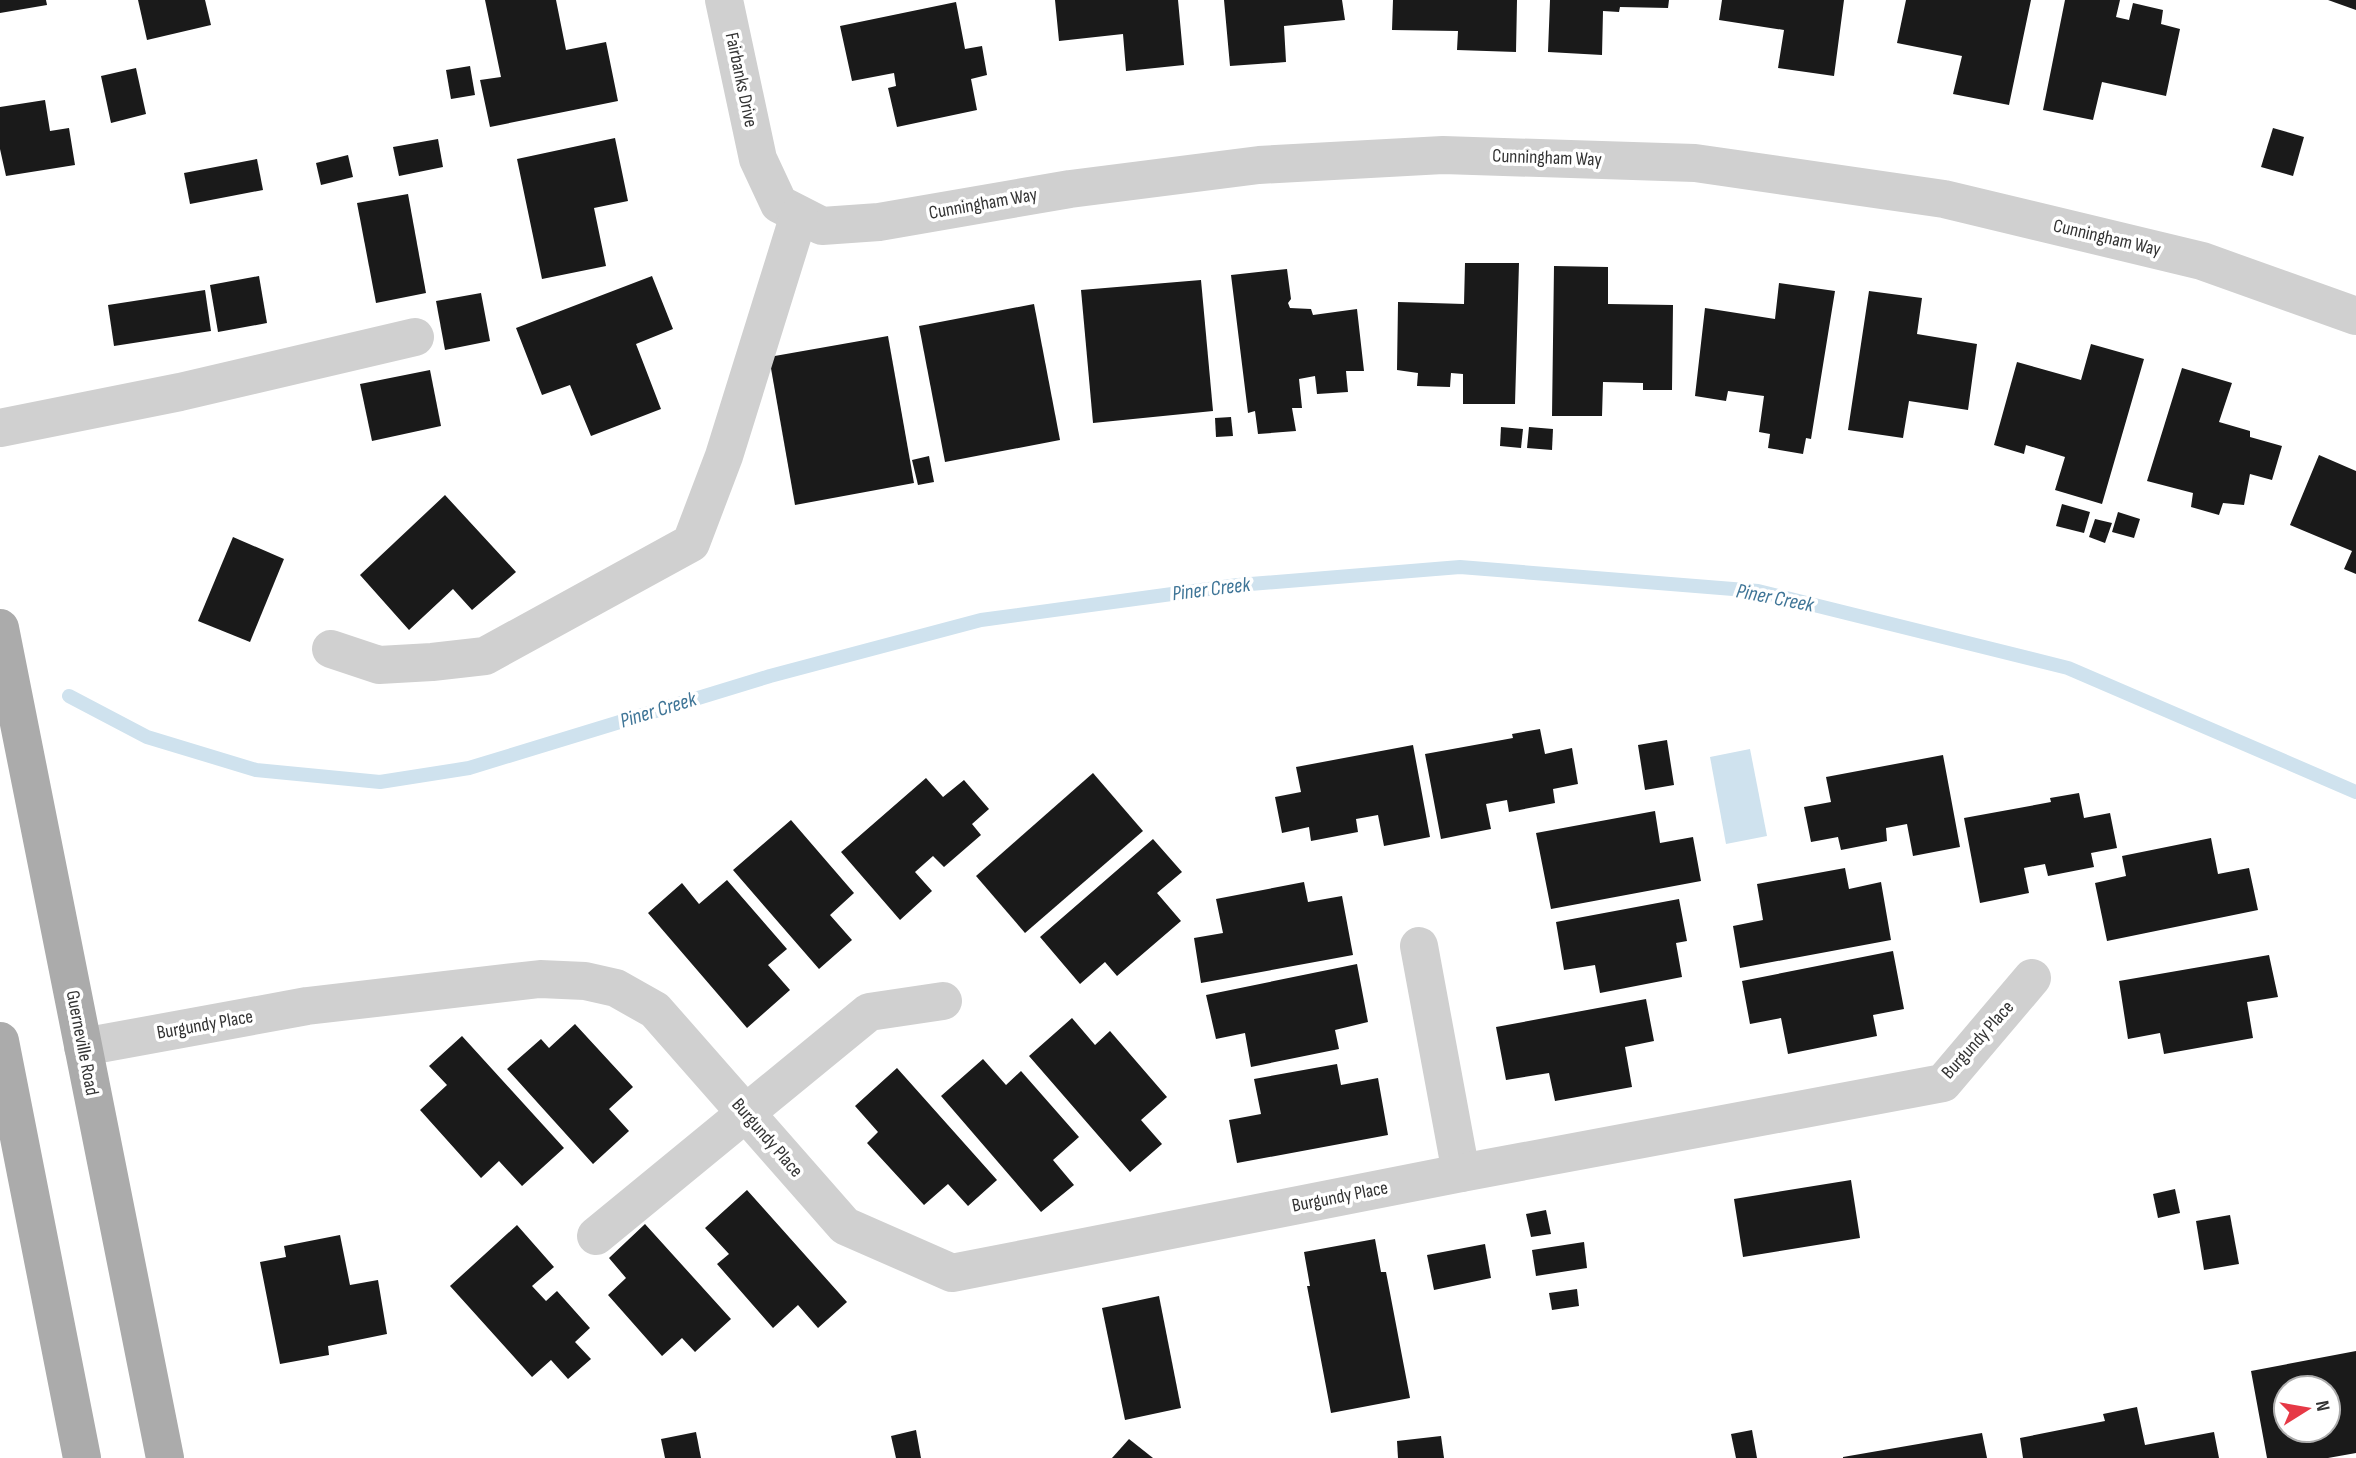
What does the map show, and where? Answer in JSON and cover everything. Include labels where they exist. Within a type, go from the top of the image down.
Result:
[{"type":"main road","name":"Guerneville Road","points":[[0,628],[165,1458]]},
{"type":"main road","points":[[0,1041],[82,1458]]},
{"type":"street","name":"Fairbanks Drive","points":[[724,0],[758,159]]},
{"type":"street","name":"Cunningham Way","points":[[758,159],[779,204],[822,226],[879,222],[1070,189],[1259,165],[1443,155],[1695,163],[1944,199],[2202,261],[2356,316]]},
{"type":"street","points":[[331,649],[379,665],[485,656],[691,543],[724,456],[799,215]]},
{"type":"street","points":[[0,428],[180,392],[415,337]]},
{"type":"street","points":[[1419,946],[1461,1173]]},
{"type":"street","name":"Burgundy Place","points":[[83,1047],[307,1006],[540,979],[585,981],[616,988],[655,1010],[845,1226],[952,1273],[1461,1173],[1943,1083],[2032,978]]},
{"type":"street","points":[[596,1236],[869,1012],[943,1002]]},
{"type":"water","points":[[1750,749],[1767,836],[1726,844],[1710,757]]},
{"type":"building","points":[[0,0],[46,0],[47,5],[0,13]]},
{"type":"building","points":[[138,0],[205,0],[211,25],[147,40]]},
{"type":"building","points":[[485,0],[556,0],[566,50],[606,42],[618,101],[490,127],[480,80],[501,77]]},
{"type":"building","points":[[1055,0],[1178,0],[1184,65],[1126,71],[1123,34],[1059,41]]},
{"type":"building","points":[[1224,0],[1342,0],[1345,20],[1284,26],[1286,62],[1230,66]]},
{"type":"building","points":[[1393,0],[1517,0],[1516,52],[1457,50],[1458,31],[1392,30]]},
{"type":"building","points":[[1550,0],[1669,0],[1668,8],[1620,7],[1619,12],[1603,11],[1602,55],[1548,52]]},
{"type":"building","points":[[1722,0],[1844,0],[1834,76],[1778,68],[1784,30],[1719,20]]},
{"type":"building","points":[[1906,0],[2031,0],[2009,105],[1953,94],[1962,56],[1897,43]]},
{"type":"building","points":[[2065,0],[2120,0],[2116,17],[2129,20],[2133,3],[2163,10],[2161,24],[2180,29],[2166,96],[2102,82],[2093,120],[2043,110]]},
{"type":"building","points":[[2328,0],[2356,0],[2356,10]]},
{"type":"building","points":[[956,2],[965,49],[982,46],[987,75],[971,79],[977,110],[897,127],[888,88],[896,86],[894,73],[852,81],[840,26]]},
{"type":"building","points":[[470,66],[475,95],[451,99],[446,70]]},
{"type":"building","points":[[136,68],[146,114],[111,123],[101,76]]},
{"type":"building","points":[[45,100],[50,131],[69,128],[75,165],[6,176],[0,149],[0,107]]},
{"type":"building","points":[[2273,128],[2304,137],[2293,176],[2261,167]]},
{"type":"building","points":[[615,138],[628,201],[594,208],[606,266],[542,279],[517,159]]},
{"type":"building","points":[[438,139],[443,167],[399,176],[393,147]]},
{"type":"building","points":[[348,155],[353,177],[321,185],[316,163]]},
{"type":"building","points":[[257,159],[263,190],[190,204],[184,173]]},
{"type":"building","points":[[408,194],[426,293],[376,303],[357,203]]},
{"type":"building","points":[[1465,263],[1519,263],[1515,404],[1463,404],[1463,374],[1451,373],[1450,387],[1417,386],[1418,373],[1397,370],[1398,302],[1464,304]]},
{"type":"building","points":[[1554,266],[1608,267],[1608,304],[1673,305],[1672,390],[1643,390],[1643,383],[1603,382],[1602,416],[1552,416]]},
{"type":"building","points":[[1287,269],[1290,308],[1311,309],[1313,315],[1357,309],[1364,371],[1346,371],[1348,392],[1317,394],[1315,376],[1299,379],[1302,408],[1292,408],[1296,431],[1258,434],[1255,411],[1248,413],[1231,275]]},
{"type":"building","points":[[259,276],[267,323],[218,332],[210,285]]},
{"type":"building","points":[[652,276],[673,329],[636,344],[661,409],[591,436],[570,385],[542,395],[516,328]]},
{"type":"building","points":[[1201,280],[1213,411],[1093,423],[1081,290]]},
{"type":"building","points":[[1779,283],[1835,291],[1811,439],[1806,438],[1803,454],[1768,448],[1770,434],[1759,432],[1764,396],[1728,391],[1726,401],[1695,396],[1705,308],[1775,319]]},
{"type":"building","points":[[205,290],[211,331],[114,346],[108,305]]},
{"type":"building","points":[[1869,291],[1922,298],[1917,334],[1977,344],[1968,410],[1909,401],[1903,438],[1848,430]]},
{"type":"building","points":[[481,293],[490,341],[445,350],[436,301]]},
{"type":"building","points":[[1034,304],[1060,440],[945,462],[919,326]]},
{"type":"building","points":[[888,336],[914,483],[795,505],[769,357]]},
{"type":"building","points":[[2091,344],[2144,359],[2102,504],[2055,490],[2065,457],[2026,445],[2024,454],[1994,445],[2017,362],[2081,380]]},
{"type":"building","points":[[2182,368],[2232,383],[2219,422],[2250,431],[2250,437],[2282,446],[2272,480],[2250,474],[2244,505],[2223,503],[2219,515],[2191,507],[2193,493],[2147,481]]},
{"type":"building","points":[[430,370],[441,426],[372,441],[360,384]]},
{"type":"building","points":[[1231,417],[1233,436],[1216,437],[1215,418]]},
{"type":"building","points":[[1501,427],[1523,429],[1521,448],[1500,446]]},
{"type":"building","points":[[1529,427],[1553,429],[1552,450],[1527,448]]},
{"type":"building","points":[[2319,455],[2356,471],[2356,574],[2344,569],[2352,551],[2290,525]]},
{"type":"building","points":[[929,456],[934,482],[918,485],[912,460]]},
{"type":"building","points":[[445,495],[516,572],[472,610],[453,589],[409,630],[360,575]]},
{"type":"building","points":[[2062,504],[2090,512],[2084,533],[2056,526]]},
{"type":"building","points":[[2118,512],[2140,519],[2134,538],[2112,532]]},
{"type":"building","points":[[2095,519],[2112,523],[2105,543],[2089,537]]},
{"type":"building","points":[[233,537],[284,559],[250,642],[198,621]]},
{"type":"building","points":[[1540,729],[1545,754],[1572,748],[1578,784],[1553,789],[1555,803],[1509,812],[1507,800],[1486,804],[1491,829],[1441,839],[1425,754],[1513,738],[1512,734]]},
{"type":"building","points":[[1667,740],[1674,785],[1645,790],[1638,745]]},
{"type":"building","points":[[1413,745],[1430,837],[1384,846],[1378,815],[1356,819],[1358,832],[1311,841],[1309,827],[1282,833],[1275,797],[1301,792],[1296,767]]},
{"type":"building","points":[[1943,755],[1960,847],[1913,856],[1907,824],[1886,828],[1887,841],[1841,850],[1838,837],[1811,842],[1804,807],[1831,802],[1826,777]]},
{"type":"building","points":[[1093,773],[1143,831],[1025,933],[976,876]]},
{"type":"building","points":[[926,778],[943,797],[964,780],[989,809],[972,824],[981,835],[944,867],[933,856],[915,872],[932,891],[900,920],[841,852]]},
{"type":"building","points":[[2079,793],[2084,818],[2110,813],[2117,848],[2091,853],[2094,867],[2048,876],[2045,864],[2024,868],[2029,893],[1980,903],[1964,818],[2051,802],[2050,798]]},
{"type":"building","points":[[1655,811],[1660,843],[1693,837],[1701,881],[1551,909],[1536,833]]},
{"type":"building","points":[[791,820],[854,893],[830,915],[852,940],[819,969],[733,870]]},
{"type":"building","points":[[2211,838],[2218,874],[2249,868],[2258,910],[2107,941],[2095,883],[2126,876],[2122,856]]},
{"type":"building","points":[[1153,839],[1182,872],[1157,893],[1181,921],[1117,976],[1105,962],[1080,984],[1040,937]]},
{"type":"building","points":[[1845,868],[1849,889],[1881,882],[1891,940],[1740,968],[1733,926],[1763,920],[1757,884]]},
{"type":"building","points":[[727,880],[787,949],[768,965],[790,990],[747,1028],[648,913],[682,883],[699,904]]},
{"type":"building","points":[[1304,882],[1308,902],[1342,896],[1353,955],[1201,983],[1194,938],[1223,933],[1216,899]]},
{"type":"building","points":[[1679,899],[1687,941],[1676,943],[1682,977],[1600,993],[1595,965],[1564,970],[1556,922]]},
{"type":"building","points":[[1893,951],[1904,1009],[1873,1015],[1877,1036],[1788,1054],[1781,1018],[1750,1024],[1742,981]]},
{"type":"building","points":[[2269,955],[2278,997],[2247,1002],[2253,1038],[2164,1054],[2160,1033],[2128,1039],[2119,981]]},
{"type":"building","points":[[1357,964],[1368,1022],[1335,1030],[1339,1049],[1251,1067],[1245,1033],[1216,1039],[1206,995]]},
{"type":"building","points":[[1646,999],[1654,1041],[1625,1047],[1632,1087],[1555,1101],[1549,1073],[1506,1080],[1496,1027]]},
{"type":"building","points":[[1072,1018],[1095,1045],[1110,1031],[1167,1097],[1141,1120],[1162,1144],[1130,1172],[1029,1056]]},
{"type":"building","points":[[575,1024],[633,1087],[609,1109],[629,1131],[593,1164],[507,1069],[541,1039],[549,1048]]},
{"type":"building","points":[[462,1036],[564,1148],[522,1186],[499,1161],[481,1178],[420,1110],[447,1085],[429,1066]]},
{"type":"building","points":[[983,1059],[1006,1085],[1021,1071],[1079,1137],[1053,1160],[1074,1185],[1041,1212],[941,1096]]},
{"type":"building","points":[[1337,1064],[1341,1085],[1378,1078],[1388,1135],[1237,1163],[1229,1120],[1261,1114],[1254,1079]]},
{"type":"building","points":[[897,1068],[997,1180],[968,1206],[948,1184],[924,1205],[867,1143],[878,1132],[855,1106]]},
{"type":"building","points":[[1851,1180],[1860,1238],[1743,1257],[1734,1199]]},
{"type":"building","points":[[2175,1189],[2180,1213],[2158,1218],[2153,1194]]},
{"type":"building","points":[[747,1190],[847,1302],[818,1328],[798,1305],[773,1328],[717,1264],[729,1254],[705,1228]]},
{"type":"building","points":[[1546,1210],[1551,1234],[1531,1237],[1526,1214]]},
{"type":"building","points":[[2230,1215],[2239,1264],[2204,1270],[2196,1221]]},
{"type":"building","points":[[645,1224],[731,1319],[695,1352],[682,1338],[662,1356],[608,1295],[626,1278],[609,1258]]},
{"type":"building","points":[[517,1225],[554,1267],[532,1286],[546,1301],[557,1291],[590,1328],[575,1342],[591,1359],[568,1379],[551,1360],[532,1377],[450,1286]]},
{"type":"building","points":[[340,1235],[350,1285],[378,1280],[387,1334],[328,1346],[329,1355],[280,1364],[260,1262],[286,1257],[284,1246]]},
{"type":"building","points":[[1375,1239],[1381,1272],[1386,1272],[1410,1398],[1331,1413],[1307,1286],[1310,1286],[1304,1252]]},
{"type":"building","points":[[1584,1242],[1587,1268],[1536,1276],[1532,1250]]},
{"type":"building","points":[[1485,1244],[1491,1278],[1434,1290],[1427,1255]]},
{"type":"building","points":[[1577,1289],[1579,1306],[1552,1310],[1549,1293]]},
{"type":"building","points":[[1159,1296],[1181,1408],[1125,1420],[1102,1308]]},
{"type":"building","points":[[2356,1351],[2356,1453],[2328,1458],[2267,1458],[2251,1371]]},
{"type":"building","points":[[2137,1407],[2145,1445],[2214,1432],[2219,1458],[2023,1458],[2020,1438],[2105,1421],[2103,1414]]},
{"type":"building","points":[[916,1430],[921,1458],[896,1458],[891,1436]]},
{"type":"building","points":[[1752,1430],[1757,1458],[1736,1458],[1731,1434]]},
{"type":"building","points":[[696,1432],[701,1458],[665,1458],[661,1439]]},
{"type":"building","points":[[1982,1433],[1987,1458],[1843,1458],[1843,1457]]},
{"type":"building","points":[[1441,1436],[1444,1458],[1398,1458],[1397,1441]]},
{"type":"building","points":[[1129,1439],[1153,1458],[1112,1458]]},
{"type":"waterway","name":"Piner Creek","points":[[69,696],[147,737],[256,770],[380,782],[469,768],[770,676],[981,620],[1238,585],[1460,567],[1758,591],[2068,668],[2356,792]]}]
